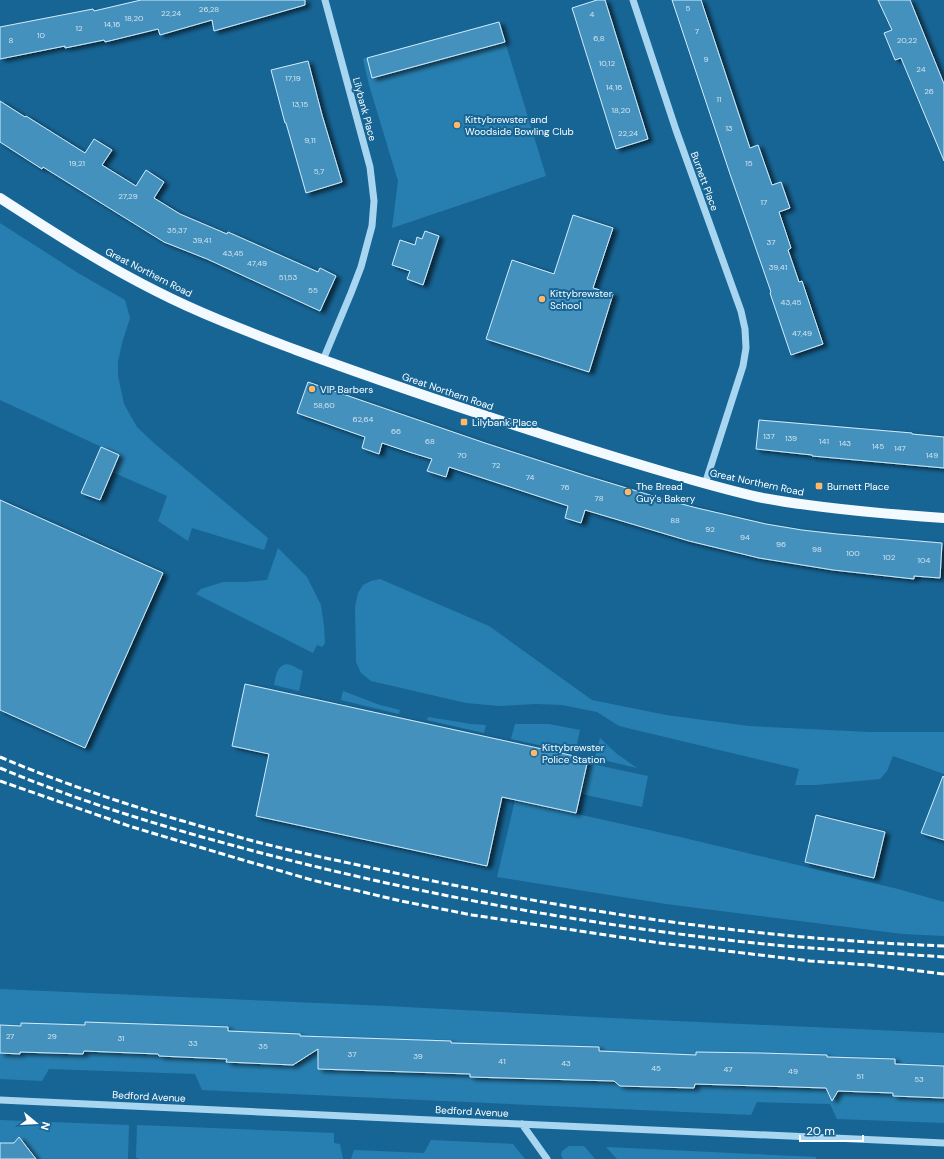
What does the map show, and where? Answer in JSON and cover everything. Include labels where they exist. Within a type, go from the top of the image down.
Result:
[{"type":"main road","name":"Great Northern Road","points":[[0,198],[86,253],[157,292],[212,317],[255,335],[323,360],[472,412],[633,463],[705,484],[762,497],[813,505],[906,516],[944,518]]},
{"type":"street","name":"Lilybank Place","points":[[323,360],[361,268],[372,226],[374,201],[370,167],[325,0]]},
{"type":"street","name":"Burnett Place","points":[[633,0],[676,130],[741,311],[745,329],[746,348],[743,366],[705,484]]},
{"type":"street","name":"Bedford Avenue","points":[[0,1100],[944,1143]]},
{"type":"street","points":[[522,1124],[547,1159]]},
{"type":"shaded area","points":[[499,22],[546,176],[392,228],[398,181],[369,85],[363,59]]},
{"type":"shaded area","points":[[0,223],[78,273],[125,300],[130,318],[118,362],[118,376],[124,404],[137,427],[155,444],[268,538],[264,550],[192,528],[188,541],[158,521],[167,496],[112,472],[119,455],[0,400]]},
{"type":"shaded area","points":[[278,548],[307,577],[321,605],[325,643],[322,647],[317,645],[313,653],[196,594],[201,589],[223,582],[267,580]]},
{"type":"shaded area","points":[[380,579],[489,626],[592,700],[666,715],[749,726],[870,732],[944,732],[944,774],[893,756],[887,771],[880,779],[816,785],[795,785],[799,769],[619,726],[597,712],[562,705],[536,704],[499,706],[466,703],[371,681],[361,673],[356,662],[355,607],[358,593],[363,585]]},
{"type":"shaded area","points":[[286,664],[303,671],[299,691],[274,685],[278,670]]},
{"type":"shaded area","points":[[343,691],[380,705],[400,710],[399,714],[341,700]]},
{"type":"shaded area","points":[[428,717],[486,725],[484,733],[427,720]]},
{"type":"shaded area","points":[[515,724],[549,724],[580,730],[575,753],[511,739]]},
{"type":"shaded area","points":[[600,738],[617,754],[637,768],[595,758]]},
{"type":"shaded area","points":[[587,763],[648,776],[642,807],[581,794]]},
{"type":"shaded area","points":[[515,800],[680,837],[898,889],[944,902],[944,936],[903,934],[666,904],[497,877]]},
{"type":"shaded area","points":[[0,989],[944,1033],[944,1123],[837,1119],[830,1104],[757,1102],[751,1115],[202,1090],[195,1074],[49,1069],[42,1081],[0,1079]]},
{"type":"shaded area","points":[[0,1120],[129,1125],[128,1159],[0,1159]]},
{"type":"shaded area","points":[[137,1125],[334,1133],[334,1143],[340,1144],[343,1159],[139,1159],[136,1158]]},
{"type":"shaded area","points":[[431,1140],[513,1144],[525,1159],[351,1159],[354,1150],[424,1153]]},
{"type":"shaded area","points":[[569,1146],[584,1146],[595,1159],[563,1159],[561,1155],[562,1151]]},
{"type":"shaded area","points":[[606,1147],[816,1157],[816,1159],[617,1159]]},
{"type":"building","points":[[141,0],[305,0],[305,5],[214,31],[212,20],[160,35],[158,29],[105,42],[104,40],[65,48],[65,46],[0,59],[0,27],[93,9],[94,11]]},
{"type":"building","points":[[597,0],[605,0],[648,139],[616,149],[572,8]]},
{"type":"building","points":[[672,0],[701,0],[750,148],[758,145],[772,185],[781,182],[790,208],[779,212],[791,248],[788,250],[799,282],[802,281],[823,344],[791,355]]},
{"type":"building","points":[[878,0],[910,0],[944,84],[944,161],[901,58],[895,60],[884,33],[892,30]]},
{"type":"building","points":[[499,22],[505,42],[372,78],[367,58]]},
{"type":"building","points":[[308,61],[342,182],[306,193],[271,70]]},
{"type":"building","points":[[0,101],[85,153],[94,139],[112,150],[102,165],[136,186],[146,170],[164,182],[154,198],[180,214],[227,234],[228,232],[318,272],[320,268],[336,276],[320,311],[207,259],[164,242],[0,142]]},
{"type":"building","points":[[573,215],[613,228],[593,288],[613,294],[589,372],[486,339],[512,260],[554,274]]},
{"type":"building","points":[[425,231],[439,236],[423,285],[407,279],[410,271],[392,265],[400,240],[415,245],[417,237],[422,239]]},
{"type":"building","points":[[308,382],[485,443],[587,476],[697,508],[766,524],[802,530],[942,543],[940,578],[914,576],[914,579],[833,570],[759,558],[689,541],[585,510],[581,523],[565,518],[568,506],[449,467],[446,477],[427,471],[432,459],[382,443],[379,454],[362,448],[365,437],[297,413]]},
{"type":"building","points":[[759,420],[944,437],[944,468],[812,456],[756,449]]},
{"type":"building","points":[[101,447],[119,455],[100,500],[81,493]]},
{"type":"building","points":[[0,500],[163,573],[85,748],[0,710]]},
{"type":"building","points":[[245,684],[588,759],[576,813],[502,797],[487,866],[256,816],[269,754],[232,746]]},
{"type":"building","points":[[943,776],[944,777],[944,840],[921,833]]},
{"type":"building","points":[[816,815],[885,832],[874,878],[805,862]]},
{"type":"building","points":[[85,1022],[228,1027],[228,1031],[300,1034],[300,1036],[451,1041],[451,1043],[599,1047],[599,1051],[696,1055],[696,1052],[761,1053],[895,1059],[895,1064],[944,1066],[944,1098],[893,1096],[893,1093],[838,1091],[832,1101],[826,1088],[695,1084],[694,1088],[620,1086],[614,1081],[470,1077],[470,1074],[318,1069],[318,1049],[293,1065],[226,1062],[227,1059],[159,1056],[158,1054],[84,1051],[83,1054],[20,1052],[20,1054],[0,1053],[0,1025],[21,1026],[21,1023],[85,1025]]},
{"type":"building","points":[[19,1137],[36,1159],[0,1159],[0,1143],[14,1143]]},
{"type":"railway","points":[[0,757],[55,779],[168,817],[263,843],[447,884],[588,910],[730,929],[801,937],[944,946]]},
{"type":"railway","points":[[0,768],[101,806],[203,837],[330,870],[445,895],[619,926],[678,934],[788,946],[944,957]]},
{"type":"railway","points":[[0,781],[132,827],[312,880],[401,901],[472,915],[660,943],[810,961],[870,965],[944,974]]},
{"type":"place","name":"Kittybrewster and Woodside Bowling Club","points":[[457,125]]},
{"type":"place","name":"Kittybrewster School","points":[[542,299]]},
{"type":"place","name":"VIP Barbers","points":[[312,389]]},
{"type":"place","name":"Lilybank Place","points":[[464,422]]},
{"type":"place","name":"Burnett Place","points":[[819,486]]},
{"type":"place","name":"The Bread Guy's Bakery","points":[[628,492]]},
{"type":"place","name":"Kittybrewster Police Station","points":[[534,753]]}]
